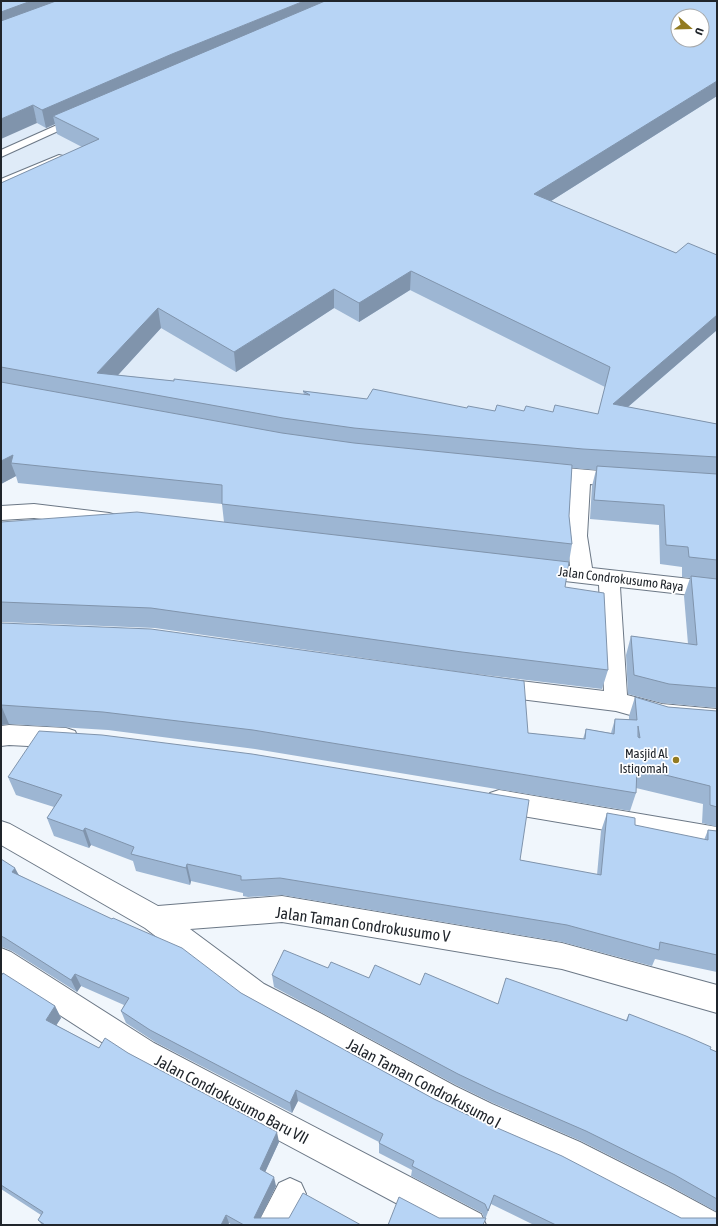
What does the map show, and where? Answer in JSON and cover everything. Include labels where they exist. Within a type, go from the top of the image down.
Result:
[{"type":"street","points":[[524,472],[640,481]]},
{"type":"street","points":[[578,477],[581,486],[577,536],[582,575]]},
{"type":"street","points":[[1,512],[34,511],[128,522]]},
{"type":"street","name":"Jalan Condrokusumo Raya","points":[[520,568],[717,590]]},
{"type":"street","points":[[609,578],[616,702]]},
{"type":"street","points":[[476,684],[616,702],[662,714],[717,719]]},
{"type":"street","points":[[1,736],[16,735],[91,740]]},
{"type":"street","points":[[474,797],[717,838]]},
{"type":"street","points":[[1,832],[155,920]]},
{"type":"street","name":"Jalan Taman Condrokusumo V","points":[[155,920],[282,909],[562,956],[717,999]]},
{"type":"street","name":"Jalan Taman Condrokusumo I","points":[[155,920],[254,994],[444,1097],[569,1154],[656,1197],[706,1225]]},
{"type":"street","name":"Jalan Condrokusumo Baru VII","points":[[1,961],[144,1053],[470,1225]]},
{"type":"street","points":[[273,1225],[290,1194]]},
{"type":"lane","points":[[1,154],[87,114]]},
{"type":"lane","points":[[1,183],[60,157]]},
{"type":"lane","points":[[1,170],[13,177]]},
{"type":"shaded area","points":[[1,1],[717,1],[717,433],[1,378]]},
{"type":"building","points":[[1,1],[31,1],[1,12]]},
{"type":"building","points":[[56,1],[304,1],[172,54],[42,110],[33,105],[1,119],[1,21]]},
{"type":"building","points":[[325,1],[717,1],[717,81],[534,194],[676,253],[688,243],[717,255],[717,315],[613,404],[717,424],[717,457],[583,449],[354,428],[283,418],[1,367],[1,183],[99,139],[53,116]],"holes":[[[411,271],[610,367],[598,414],[555,405],[553,412],[526,406],[524,411],[497,405],[495,411],[468,406],[467,408],[373,389],[367,399],[303,391],[310,395],[174,379],[174,381],[97,373],[158,308],[234,352],[334,289],[359,303]]]},
{"type":"building","points":[[1,382],[282,433],[354,443],[572,465],[569,516],[572,544],[222,504],[222,485],[11,463],[13,455],[1,461]]},
{"type":"building","points":[[597,466],[717,474],[717,560],[689,557],[688,547],[666,545],[664,505],[594,500]]},
{"type":"building","points":[[137,512],[569,562],[565,587],[604,593],[608,670],[462,652],[151,608],[1,602],[1,522]]},
{"type":"building","points":[[691,576],[717,579],[717,688],[669,684],[634,675],[631,636],[697,645]]},
{"type":"building","points":[[1,623],[151,629],[524,681],[528,733],[585,739],[586,729],[614,734],[615,719],[637,720],[635,697],[668,707],[717,711],[717,807],[710,805],[710,786],[637,768],[636,793],[253,730],[103,712],[1,705]],"holes":[[[638,726],[640,738],[638,737]]]},
{"type":"building","points":[[39,731],[102,735],[252,754],[529,800],[520,860],[601,875],[607,813],[635,818],[635,825],[708,840],[708,830],[717,831],[717,955],[660,942],[659,950],[567,925],[280,878],[241,880],[241,876],[187,864],[186,868],[131,854],[134,847],[85,828],[83,831],[47,818],[62,795],[8,777]]},
{"type":"building","points":[[1,859],[15,868],[12,872],[112,919],[113,918],[182,948],[241,993],[434,1099],[562,1156],[681,1218],[717,1218],[717,1225],[556,1225],[494,1195],[488,1211],[485,1204],[412,1166],[414,1161],[379,1143],[383,1134],[296,1090],[290,1103],[150,1030],[121,1011],[129,998],[75,974],[71,980],[1,936]]},
{"type":"building","points":[[284,950],[328,968],[331,962],[369,978],[375,965],[420,985],[425,973],[498,1004],[506,978],[627,1021],[629,1014],[711,1047],[710,1049],[717,1052],[717,1199],[675,1175],[586,1131],[458,1074],[272,975]]},
{"type":"building","points":[[3,973],[55,1006],[46,1020],[99,1048],[105,1038],[128,1053],[277,1132],[260,1169],[274,1177],[254,1218],[289,1218],[303,1193],[361,1225],[244,1225],[226,1215],[221,1225],[45,1225],[38,1220],[43,1212],[1,1185],[1,976]]},
{"type":"building","points":[[399,1197],[439,1218],[486,1218],[483,1225],[388,1225]]},
{"type":"place","name":"Masjid Al Istiqomah","points":[[676,760]]}]
